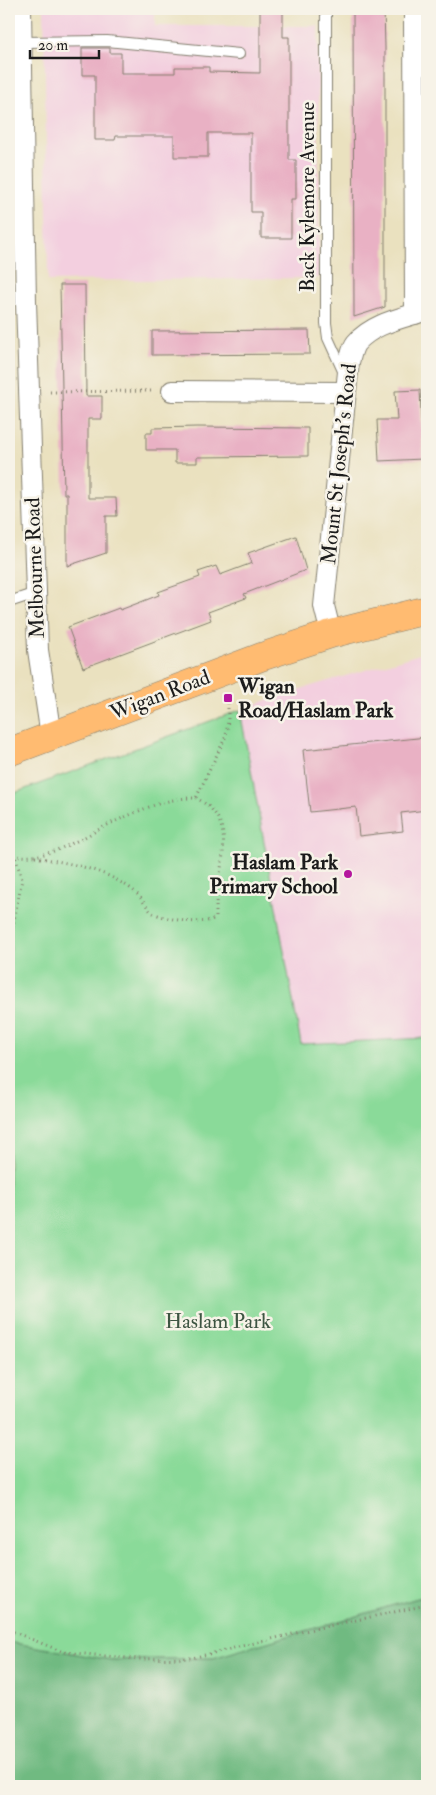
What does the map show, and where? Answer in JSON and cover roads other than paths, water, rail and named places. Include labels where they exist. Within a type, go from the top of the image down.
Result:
[{"type":"main road","name":"Wigan Road","points":[[9,752],[227,670],[331,634],[427,610]]},
{"type":"street","name":"Melbourne Road","points":[[20,9],[17,302],[29,393],[38,650],[51,736]]},
{"type":"street","points":[[414,9],[421,312]]},
{"type":"street","name":"Mount St Joseph's Road","points":[[331,634],[324,606],[349,362],[354,345],[366,333],[389,322],[421,312]]},
{"type":"street","points":[[172,391],[346,386]]},
{"type":"lane","name":"Back Kylemore Avenue","points":[[326,9],[326,323],[328,338],[346,386]]},
{"type":"lane","points":[[21,42],[108,40],[239,54]]},
{"type":"lane","points":[[9,602],[36,593]]},
{"type":"place","name":"Wigan Road/Haslam Park","points":[[228,698]]},
{"type":"place","name":"Haslam Park Primary School","points":[[348,874]]},
{"type":"park label","name":"Haslam Park","points":[[218,1321]]}]
